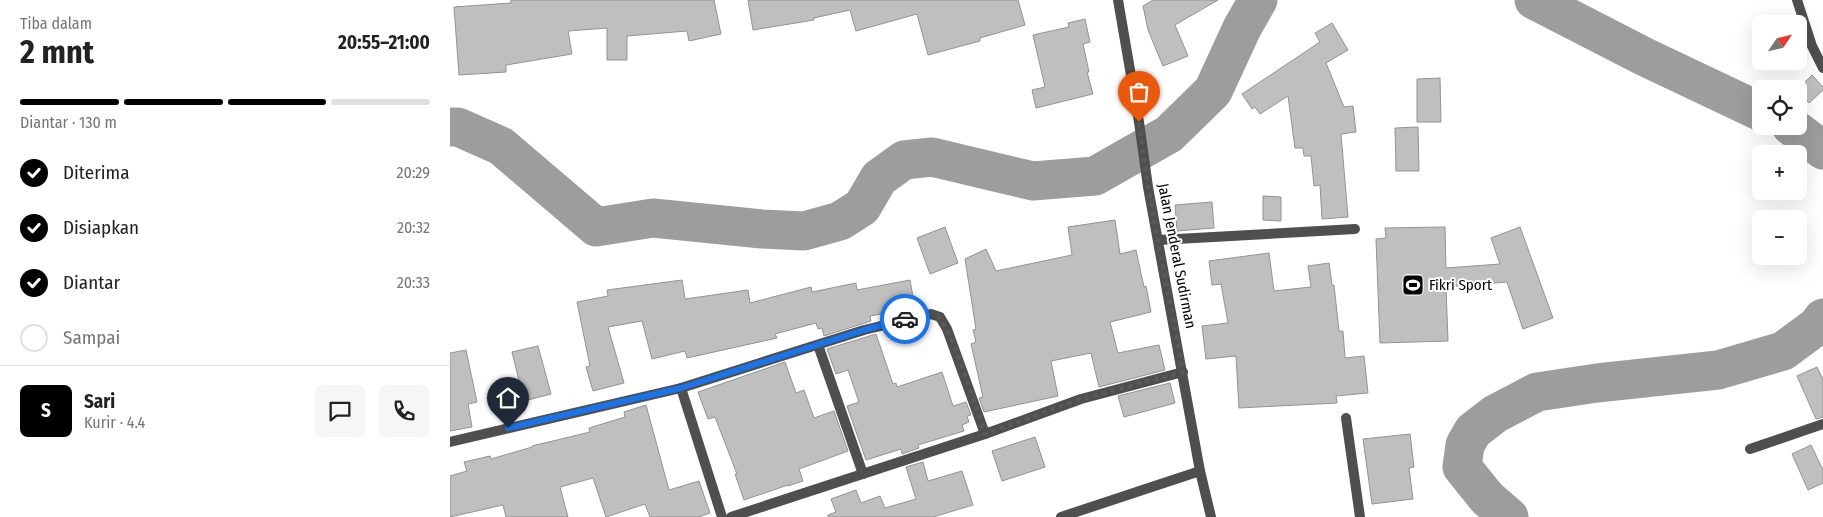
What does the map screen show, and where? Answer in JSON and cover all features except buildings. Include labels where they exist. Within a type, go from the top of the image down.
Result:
[{"type":"street","name":"Jalan Jenderal Sudirman","points":[[1118,0],[1148,187],[1200,471],[1211,517]]},
{"type":"street","points":[[1797,0],[1812,46],[1823,68]]},
{"type":"street","points":[[1159,240],[1355,229]]},
{"type":"street","points":[[450,442],[681,388],[864,330],[922,315],[936,315],[944,322],[985,434]]},
{"type":"street","points":[[818,344],[863,474]]},
{"type":"street","points":[[731,517],[985,434],[1081,399],[1183,372]]},
{"type":"street","points":[[681,388],[722,517]]},
{"type":"street","points":[[1346,418],[1360,517]]},
{"type":"street","points":[[1750,449],[1823,424]]},
{"type":"street","points":[[1062,517],[1200,471]]},
{"type":"waterway","points":[[450,127],[458,127],[501,146],[596,227],[653,218],[762,229],[804,231],[840,221],[862,207],[879,178],[904,160],[932,157],[1033,181],[1095,176],[1169,134],[1213,91],[1242,28],[1258,0]]},
{"type":"waterway","points":[[1534,0],[1645,57],[1752,108]]},
{"type":"waterway","points":[[1803,135],[1823,150]]},
{"type":"waterway","points":[[1509,517],[1487,498],[1462,467],[1465,445],[1473,431],[1495,414],[1537,392],[1597,383],[1718,370],[1783,351],[1817,326],[1823,318]]},
{"type":"way so far","points":[[905,319],[932,314],[944,322],[985,434],[1081,399],[1183,372],[1148,187],[1139,122]]},
{"type":"place","name":"Fikri Sport","points":[[1413,285]]},
{"type":"route","points":[[508,428],[681,388],[864,330],[905,319]]}]
